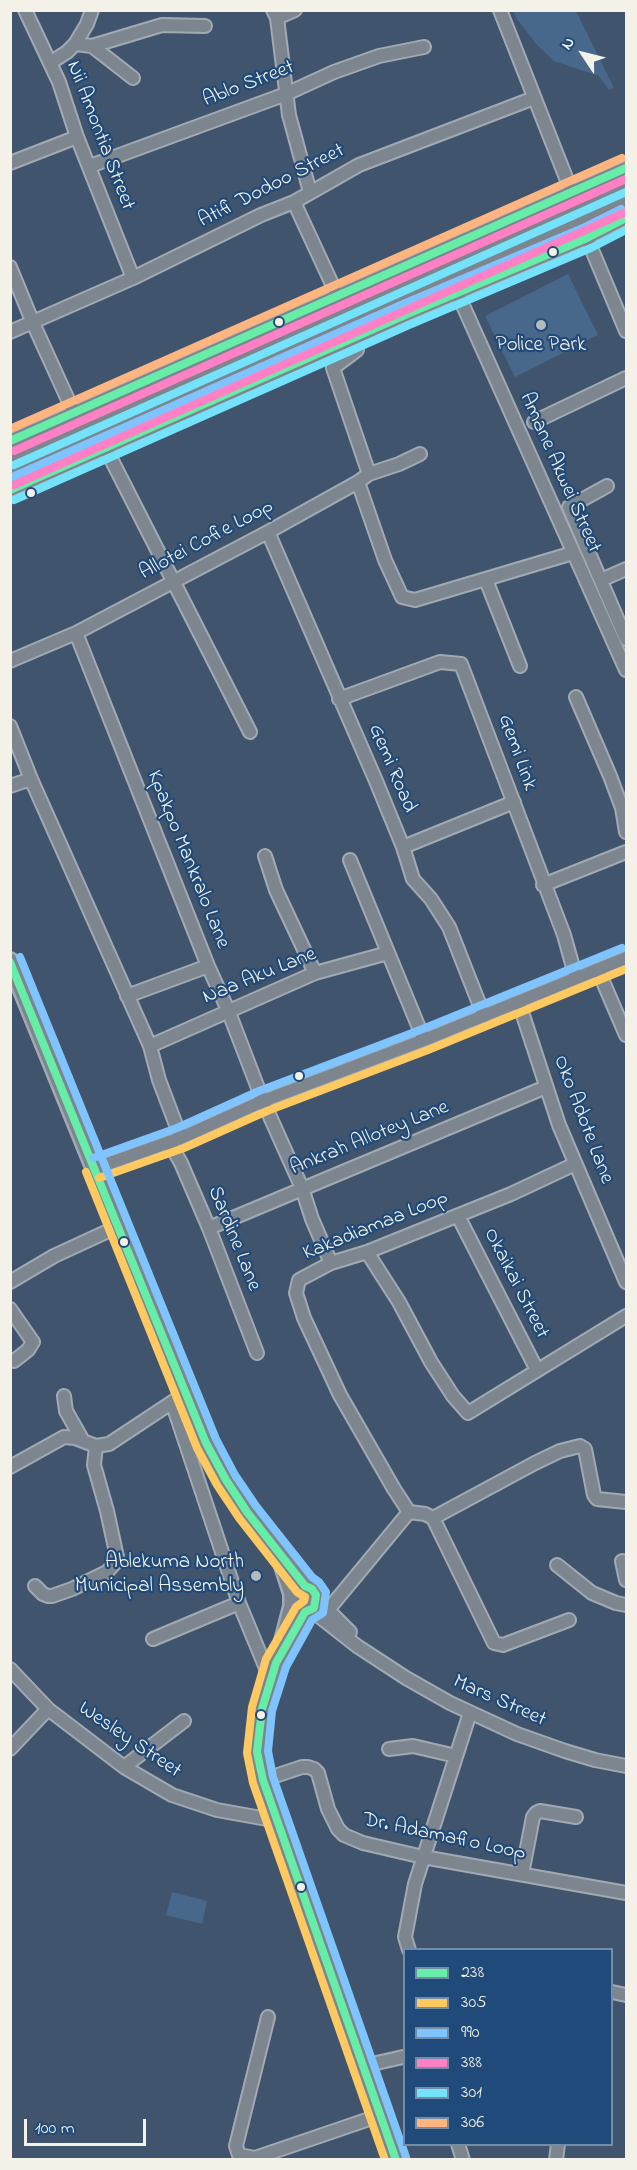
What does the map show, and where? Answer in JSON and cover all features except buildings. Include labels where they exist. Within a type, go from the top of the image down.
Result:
[{"type":"highway","points":[[10,455],[627,181]]},
{"type":"highway","points":[[10,475],[145,423],[627,201]]},
{"type":"main road","points":[[11,963],[206,1443],[226,1480],[279,1553],[307,1602],[280,1653],[270,1678],[262,1709],[257,1752],[263,1780],[396,2160]]},
{"type":"street","name":"Nii Amontia Street","points":[[25,10],[59,82],[77,137],[133,278]]},
{"type":"street","points":[[50,63],[75,44],[92,10]]},
{"type":"street","points":[[295,10],[275,14],[289,115],[310,192]]},
{"type":"street","points":[[500,10],[572,193]]},
{"type":"street","points":[[75,44],[92,46],[162,25],[205,26]]},
{"type":"street","points":[[92,46],[133,78]]},
{"type":"street","name":"Ablo Street","points":[[90,166],[286,94],[334,72],[379,56],[424,47]]},
{"type":"street","name":"Atifi Dodoo Street","points":[[10,332],[133,278],[261,215],[294,202],[359,165],[534,98]]},
{"type":"street","points":[[10,163],[77,137]]},
{"type":"street","points":[[10,441],[627,168]]},
{"type":"street","points":[[294,202],[338,297]]},
{"type":"street","points":[[10,490],[105,447],[145,423],[351,340],[457,292],[587,238],[627,218]]},
{"type":"street","points":[[587,238],[627,331]]},
{"type":"street","points":[[10,267],[74,413]]},
{"type":"street","name":"Amane Akwei Street","points":[[457,292],[627,670]]},
{"type":"street","points":[[351,340],[357,348],[356,352],[333,368],[369,474]]},
{"type":"street","points":[[534,422],[627,378]]},
{"type":"street","points":[[105,447],[250,732]]},
{"type":"street","name":"Allotei Cofie Loop","points":[[10,661],[76,633],[268,532],[369,474],[420,454]]},
{"type":"street","points":[[358,482],[385,560],[402,597],[415,600],[573,554]]},
{"type":"street","points":[[607,486],[568,507],[627,639]]},
{"type":"street","name":"Gemi Road","points":[[268,532],[403,847],[413,879],[431,899],[448,927],[484,1016]]},
{"type":"street","points":[[601,580],[627,569]]},
{"type":"street","points":[[486,580],[520,666]]},
{"type":"street","name":"Kpakpo Mankralo Lane","points":[[76,633],[208,966],[228,1010],[263,1101],[302,1188],[312,1219],[331,1263]]},
{"type":"street","name":"Gemi Link","points":[[339,699],[440,662],[460,664],[514,802],[543,885],[564,934],[576,978]]},
{"type":"street","points":[[576,697],[610,776],[622,808],[627,832]]},
{"type":"street","points":[[10,726],[150,1046],[175,1140]]},
{"type":"street","points":[[10,786],[32,778]]},
{"type":"street","points":[[403,847],[514,802]]},
{"type":"street","points":[[543,885],[627,852]]},
{"type":"street","points":[[265,856],[276,890],[315,973]]},
{"type":"street","points":[[350,860],[424,1040]]},
{"type":"street","name":"Naa Aku Lane","points":[[150,1046],[315,973],[388,953]]},
{"type":"street","points":[[96,1168],[175,1140],[263,1101],[519,1003],[627,958]]},
{"type":"street","points":[[127,996],[208,966]]},
{"type":"street","points":[[598,970],[627,1035]]},
{"type":"street","name":"Oko Adote Lane","points":[[519,1003],[546,1087],[575,1164],[627,1282]]},
{"type":"street","name":"Ankrah Allotey Lane","points":[[209,1228],[546,1087]]},
{"type":"street","name":"Sardine Lane","points":[[175,1140],[181,1163],[209,1228],[257,1353]]},
{"type":"street","name":"Kakadiamaa Loop","points":[[409,1512],[347,1409],[299,1303],[296,1293],[299,1280],[331,1263],[367,1252],[458,1216],[512,1194],[575,1164]]},
{"type":"street","name":"Okaikai Street","points":[[458,1216],[537,1370]]},
{"type":"street","points":[[12,1278],[119,1226]]},
{"type":"street","points":[[367,1252],[399,1302],[431,1362],[453,1396],[468,1413],[626,1318]]},
{"type":"street","points":[[10,1309],[33,1342],[28,1350],[14,1361]]},
{"type":"street","points":[[10,1467],[64,1437],[96,1446],[109,1444],[185,1394]]},
{"type":"street","points":[[64,1396],[66,1411],[83,1442]]},
{"type":"street","points":[[172,1402],[239,1603],[270,1678]]},
{"type":"street","points":[[35,1586],[43,1594],[52,1596],[106,1572],[116,1562],[117,1557],[107,1511],[94,1465],[96,1446]]},
{"type":"street","points":[[433,1518],[543,1459],[568,1448],[580,1446],[585,1449],[594,1495],[597,1499],[627,1502]]},
{"type":"street","points":[[307,1602],[409,1512],[425,1514],[433,1518],[495,1643],[503,1645],[569,1620]]},
{"type":"street","points":[[622,1561],[627,1580]]},
{"type":"street","points":[[557,1565],[592,1593],[627,1605]]},
{"type":"street","name":"Mars Street","points":[[307,1602],[366,1651],[423,1689],[517,1734],[578,1756],[627,1766]]},
{"type":"street","points":[[153,1639],[239,1603]]},
{"type":"street","points":[[10,1669],[48,1709]]},
{"type":"street","name":"Wesley Street","points":[[10,1749],[48,1709],[124,1767],[172,1796],[217,1810],[267,1819],[278,1818]]},
{"type":"street","points":[[408,1948],[405,1937],[423,1857],[470,1713]]},
{"type":"street","points":[[124,1767],[184,1721]]},
{"type":"street","points":[[388,1749],[413,1746],[456,1756]]},
{"type":"street","name":"Dr. Adamafio Loop","points":[[263,1780],[302,1767],[314,1769],[318,1773],[334,1822],[344,1835],[363,1843],[423,1857],[627,1893]]},
{"type":"street","points":[[522,1874],[533,1817],[536,1813],[540,1811],[576,1817]]},
{"type":"street","points":[[268,2017],[236,2146],[239,2155],[255,2158],[381,2115]]},
{"type":"street","points":[[363,2066],[403,2057]]},
{"type":"shaded area","points":[[513,11],[576,11],[614,88],[609,90],[599,76],[554,61],[537,45]]},
{"type":"shaded area","name":"Police Park","points":[[568,274],[598,335],[515,377],[485,316]]},
{"type":"shaded area","points":[[172,1892],[207,1901],[202,1924],[166,1915]]},
{"type":"transit line","name":"306","points":[[10,429],[622,158]]},
{"type":"transit line","name":"238","points":[[10,441],[626,168]]},
{"type":"transit line","name":"388","points":[[14,451],[626,179]]},
{"type":"transit line","name":"301","points":[[14,465],[626,192]]},
{"type":"transit line","name":"990","points":[[10,478],[401,305],[583,228],[621,209]]},
{"type":"transit line","name":"388","points":[[14,485],[626,212]]},
{"type":"transit line","name":"238","points":[[10,490],[405,315],[587,238],[626,218]]},
{"type":"transit line","name":"301","points":[[14,500],[409,325],[591,248],[626,230]]},
{"type":"transit line","name":"990","points":[[93,1158],[177,1128],[259,1091],[420,1030],[622,948]]},
{"type":"transit line","name":"990","points":[[20,957],[216,1439],[235,1475],[256,1506],[326,1592],[323,1613],[312,1620],[286,1667],[272,1711],[268,1751],[273,1777],[406,2157]]},
{"type":"transit line","name":"238","points":[[10,962],[206,1443],[247,1512],[305,1586],[312,1589],[316,1595],[314,1608],[305,1612],[276,1663],[262,1709],[257,1752],[263,1780],[396,2160]]},
{"type":"transit line","name":"305","points":[[99,1178],[184,1148],[267,1111],[428,1050],[626,969]]},
{"type":"transit line","name":"305","points":[[86,1172],[197,1448],[217,1485],[239,1518],[297,1592],[305,1597],[304,1601],[296,1607],[266,1659],[252,1707],[247,1753],[253,1783],[385,2160]]},
{"type":"place","name":"Police Park","points":[[541,325]]},
{"type":"place","name":"Ablekuma North Municipal Assembly","points":[[256,1576]]}]
